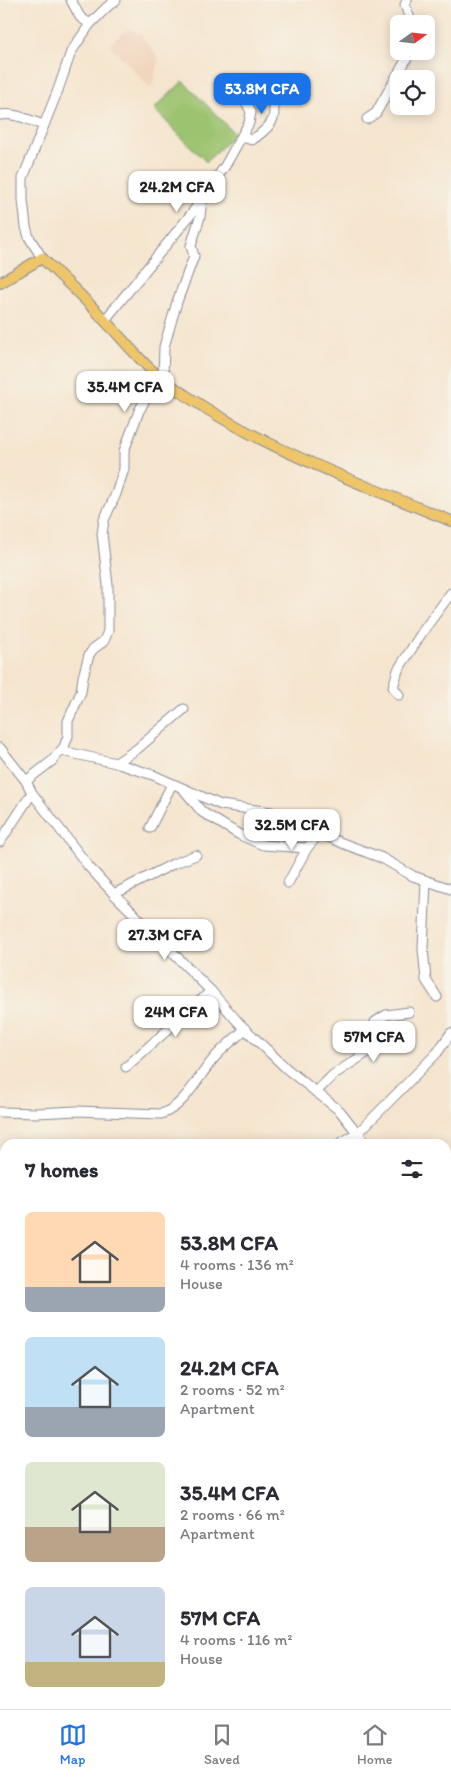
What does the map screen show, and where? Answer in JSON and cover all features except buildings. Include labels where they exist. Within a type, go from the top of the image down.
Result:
[{"type":"main road","points":[[0,283],[42,258],[105,320],[145,364],[163,379],[209,410],[311,464],[451,521]]},
{"type":"street","points":[[71,0],[80,17],[90,24]]},
{"type":"street","points":[[42,258],[26,227],[22,184],[27,164],[58,90],[70,52],[90,24],[116,0]]},
{"type":"street","points":[[407,0],[405,5],[409,15]]},
{"type":"street","points":[[367,119],[376,113],[406,60]]},
{"type":"street","points":[[242,137],[252,140],[270,125],[274,119],[276,114],[275,107],[268,91]]},
{"type":"street","points":[[105,320],[202,198],[242,137],[249,123],[251,112],[244,98]]},
{"type":"street","points":[[0,115],[7,114],[44,125]]},
{"type":"street","points":[[26,781],[62,751],[68,736],[68,720],[81,692],[89,655],[93,649],[104,641],[108,631],[108,585],[102,534],[104,520],[116,494],[124,469],[124,451],[139,411],[145,400],[160,388],[163,379],[164,347],[177,302],[194,256],[191,246],[200,217],[202,198]]},
{"type":"street","points":[[399,695],[393,687],[398,670],[423,631],[451,593]]},
{"type":"street","points":[[116,763],[184,709]]},
{"type":"street","points":[[0,748],[89,867],[114,894],[211,991],[245,1029],[288,1069],[340,1111],[362,1139]]},
{"type":"street","points":[[62,751],[116,763],[153,775],[221,805],[271,812],[319,834],[382,858],[426,881],[451,889]]},
{"type":"street","points":[[150,828],[172,784]]},
{"type":"street","points":[[183,789],[202,812],[240,835],[263,845],[307,848]]},
{"type":"street","points":[[0,842],[32,793]]},
{"type":"street","points":[[288,883],[307,848],[319,834]]},
{"type":"street","points":[[114,894],[173,864],[196,855]]},
{"type":"street","points":[[426,881],[423,950],[426,980],[438,998]]},
{"type":"street","points":[[126,1067],[211,991]]},
{"type":"street","points":[[316,1092],[333,1076],[371,1050],[375,1037],[375,1022],[386,1015],[409,1012]]},
{"type":"street","points":[[0,1112],[76,1111],[161,1114],[171,1111],[216,1056],[245,1029]]},
{"type":"street","points":[[348,1139],[358,1133],[437,1052],[451,1032]]},
{"type":"shaded area","points":[[128,29],[139,33],[159,59],[151,89],[109,44]]},
{"type":"green space","points":[[183,81],[235,134],[206,162],[154,109]]}]
